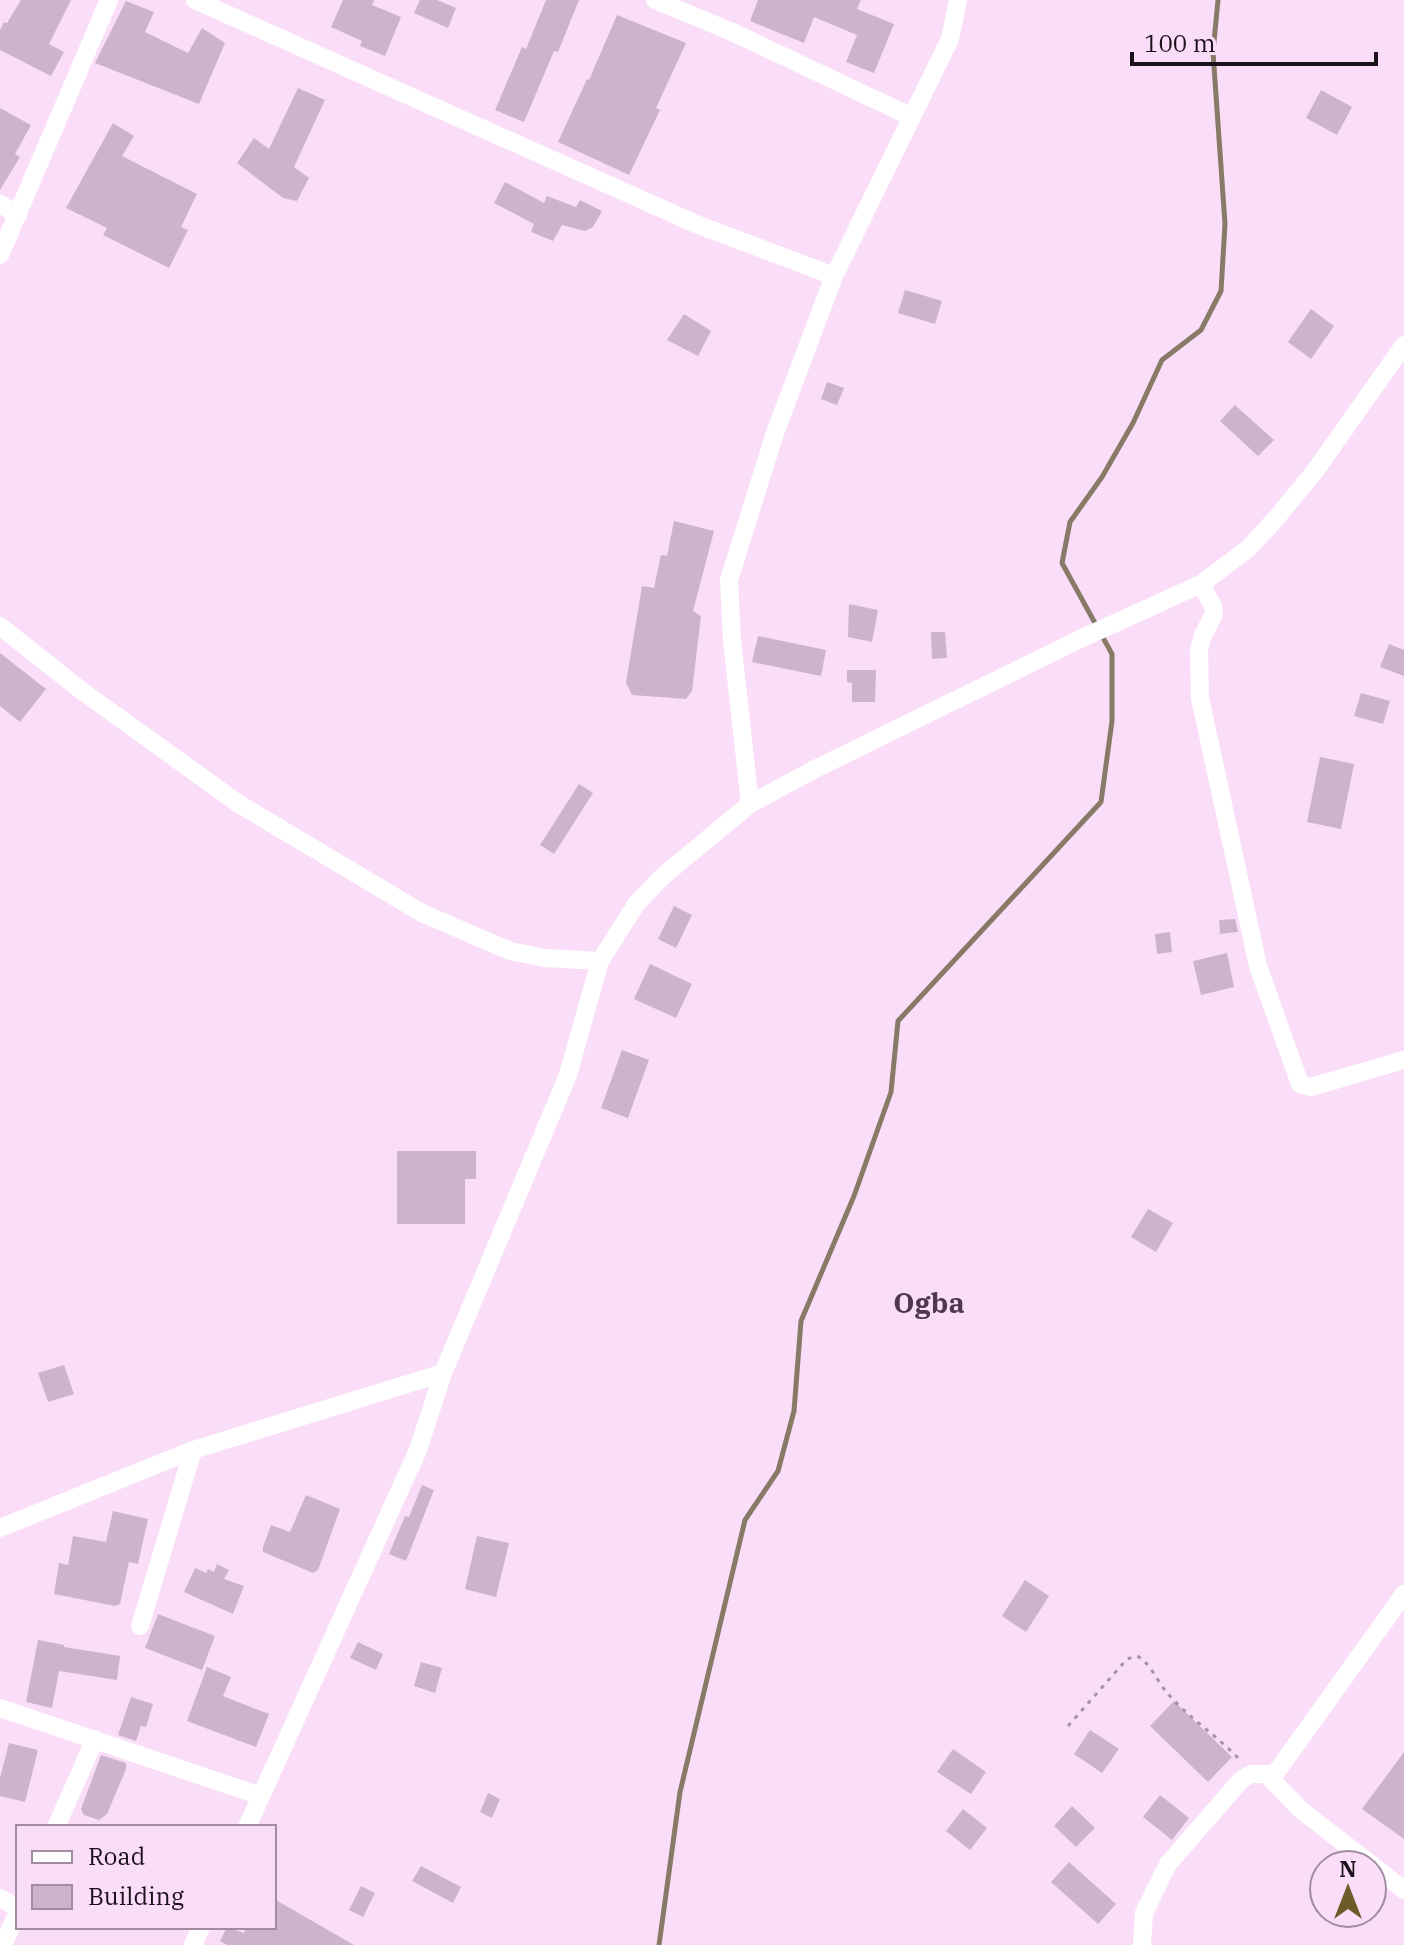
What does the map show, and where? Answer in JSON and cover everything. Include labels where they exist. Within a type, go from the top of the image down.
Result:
[{"type":"street","points":[[0,255],[109,0]]},
{"type":"street","points":[[195,0],[696,224],[834,276]]},
{"type":"street","points":[[655,0],[730,31],[912,117]]},
{"type":"street","points":[[750,804],[732,640],[729,580],[775,433],[834,276],[950,39],[958,0]]},
{"type":"street","points":[[0,204],[18,215]]},
{"type":"street","points":[[248,1825],[418,1450],[443,1373],[568,1075],[600,961],[637,903],[663,876],[750,804],[1078,640],[1201,584],[1249,548],[1278,516],[1315,471],[1404,345]]},
{"type":"street","points":[[1201,584],[1214,614],[1199,650],[1200,698],[1258,966],[1300,1084],[1311,1087],[1404,1060]]},
{"type":"street","points":[[0,626],[82,691],[239,804],[422,913],[476,939],[510,951],[545,958],[600,961]]},
{"type":"street","points":[[0,1528],[193,1450],[443,1373]]},
{"type":"street","points":[[140,1626],[193,1450]]},
{"type":"street","points":[[1142,1945],[1144,1913],[1168,1864],[1241,1780],[1275,1774],[1404,1594]]},
{"type":"street","points":[[0,1708],[261,1796]]},
{"type":"street","points":[[57,1825],[95,1739]]},
{"type":"street","points":[[1260,1775],[1351,1849]]},
{"type":"street","points":[[1388,1878],[1404,1890]]},
{"type":"street","points":[[3,1945],[16,1915]]},
{"type":"path","points":[[1068,1726],[1127,1659],[1137,1656],[1146,1662],[1171,1698],[1260,1775]]},
{"type":"building","points":[[21,0],[71,0],[49,44],[64,52],[51,76],[0,50],[0,30]]},
{"type":"building","points":[[343,0],[374,0],[372,5],[401,17],[385,56],[360,46],[362,41],[331,27]]},
{"type":"building","points":[[420,0],[437,0],[456,8],[448,28],[414,13]]},
{"type":"building","points":[[546,0],[579,0],[524,122],[495,110],[522,47],[526,49]]},
{"type":"building","points":[[758,0],[861,0],[857,9],[894,24],[874,73],[846,62],[857,35],[814,17],[804,43],[750,21]]},
{"type":"building","points":[[126,1],[154,12],[145,32],[188,53],[202,28],[225,43],[199,104],[95,63]]},
{"type":"building","points":[[617,15],[686,43],[656,108],[660,110],[629,175],[558,142]]},
{"type":"building","points":[[298,88],[325,100],[294,167],[309,178],[297,201],[283,198],[237,163],[254,138],[269,149]]},
{"type":"building","points":[[1321,90],[1352,107],[1337,135],[1306,118]]},
{"type":"building","points":[[0,108],[31,125],[15,154],[20,157],[0,190]]},
{"type":"building","points":[[113,123],[134,136],[122,156],[197,194],[181,227],[188,230],[169,268],[103,235],[107,228],[66,208]]},
{"type":"building","points":[[505,182],[544,203],[547,196],[576,207],[580,200],[602,211],[593,227],[585,231],[562,225],[553,241],[531,232],[534,224],[494,203]]},
{"type":"building","points":[[905,290],[942,301],[935,324],[898,313]]},
{"type":"building","points":[[1311,309],[1334,326],[1311,359],[1288,342]]},
{"type":"building","points":[[684,314],[711,331],[698,356],[667,340]]},
{"type":"building","points":[[827,382],[844,388],[837,405],[821,399]]},
{"type":"building","points":[[1235,405],[1274,440],[1258,456],[1220,421]]},
{"type":"building","points":[[674,521],[714,531],[693,611],[701,616],[692,691],[686,699],[632,695],[626,683],[642,586],[654,588],[661,555],[667,556]]},
{"type":"building","points":[[849,604],[878,610],[872,642],[848,637]]},
{"type":"building","points":[[931,632],[945,632],[947,658],[932,659]]},
{"type":"building","points":[[758,636],[826,650],[821,676],[752,662]]},
{"type":"building","points":[[1389,644],[1404,650],[1404,676],[1380,667]]},
{"type":"building","points":[[0,653],[46,689],[20,722],[0,706]]},
{"type":"building","points":[[847,670],[876,670],[875,702],[852,702],[852,683],[847,682]]},
{"type":"building","points":[[1361,693],[1390,701],[1383,724],[1354,716]]},
{"type":"building","points":[[1320,757],[1354,764],[1341,829],[1307,822]]},
{"type":"building","points":[[579,784],[593,793],[554,854],[540,845]]},
{"type":"building","points":[[674,906],[692,915],[676,948],[658,939]]},
{"type":"building","points":[[1235,919],[1238,932],[1220,934],[1219,920]]},
{"type":"building","points":[[1170,932],[1172,952],[1157,954],[1155,934]]},
{"type":"building","points":[[1227,953],[1234,987],[1201,995],[1193,961]]},
{"type":"building","points":[[650,964],[692,984],[676,1018],[634,999]]},
{"type":"building","points":[[622,1050],[649,1060],[628,1118],[601,1108]]},
{"type":"building","points":[[397,1151],[476,1151],[476,1179],[465,1179],[465,1224],[397,1224]]},
{"type":"building","points":[[1148,1209],[1173,1223],[1156,1252],[1131,1237]]},
{"type":"building","points":[[64,1365],[74,1394],[48,1402],[38,1373]]},
{"type":"building","points":[[422,1485],[434,1490],[406,1561],[389,1554]]},
{"type":"building","points":[[306,1495],[340,1509],[318,1570],[313,1573],[263,1552],[271,1525],[290,1532]]},
{"type":"building","points":[[113,1511],[148,1519],[138,1564],[129,1562],[120,1604],[115,1606],[54,1594],[59,1563],[68,1565],[73,1536],[106,1542]]},
{"type":"building","points":[[477,1536],[509,1543],[496,1597],[465,1589]]},
{"type":"building","points":[[217,1564],[229,1570],[224,1579],[244,1586],[233,1614],[184,1592],[195,1568],[206,1573],[208,1569],[214,1572]]},
{"type":"building","points":[[1025,1580],[1049,1596],[1026,1632],[1002,1616]]},
{"type":"building","points":[[158,1614],[215,1636],[202,1670],[145,1648]]},
{"type":"building","points":[[38,1640],[120,1656],[117,1680],[59,1671],[52,1708],[26,1702]]},
{"type":"building","points":[[358,1642],[383,1654],[376,1670],[350,1658]]},
{"type":"building","points":[[421,1662],[442,1668],[435,1693],[414,1686]]},
{"type":"building","points":[[207,1667],[231,1677],[223,1696],[269,1714],[256,1747],[187,1721]]},
{"type":"building","points":[[131,1697],[153,1704],[146,1727],[141,1726],[136,1741],[118,1735]]},
{"type":"building","points":[[1174,1701],[1232,1757],[1208,1782],[1150,1726]]},
{"type":"building","points":[[1090,1730],[1119,1749],[1102,1773],[1074,1754]]},
{"type":"building","points":[[9,1743],[38,1750],[25,1802],[0,1796],[0,1778]]},
{"type":"building","points":[[953,1749],[986,1772],[971,1794],[937,1772]]},
{"type":"building","points":[[1404,1752],[1404,1839],[1362,1809]]},
{"type":"building","points":[[101,1755],[126,1763],[126,1769],[107,1814],[99,1820],[84,1815],[81,1809]]},
{"type":"building","points":[[488,1793],[500,1799],[492,1818],[480,1812]]},
{"type":"building","points":[[1160,1795],[1189,1818],[1172,1840],[1143,1817]]},
{"type":"building","points":[[1072,1806],[1095,1828],[1076,1847],[1054,1826]]},
{"type":"building","points":[[963,1809],[987,1828],[970,1850],[946,1831]]},
{"type":"building","points":[[1069,1862],[1116,1904],[1098,1924],[1051,1882]]},
{"type":"building","points":[[421,1866],[461,1887],[453,1903],[412,1881]]},
{"type":"building","points":[[361,1886],[375,1893],[363,1917],[349,1910]]},
{"type":"building","points":[[276,1900],[354,1945],[227,1945],[220,1941],[226,1929],[244,1933],[246,1929],[276,1929]]},
{"type":"waterway","points":[[659,1945],[680,1792],[745,1520],[778,1471],[794,1411],[801,1321],[854,1196],[891,1092],[898,1021],[1101,802],[1112,721],[1112,654],[1062,563],[1070,522],[1102,477],[1133,423],[1162,360],[1201,330],[1221,291],[1225,224],[1213,52],[1218,0]]},
{"type":"district","name":"Ogba","points":[[929,1303]]}]
